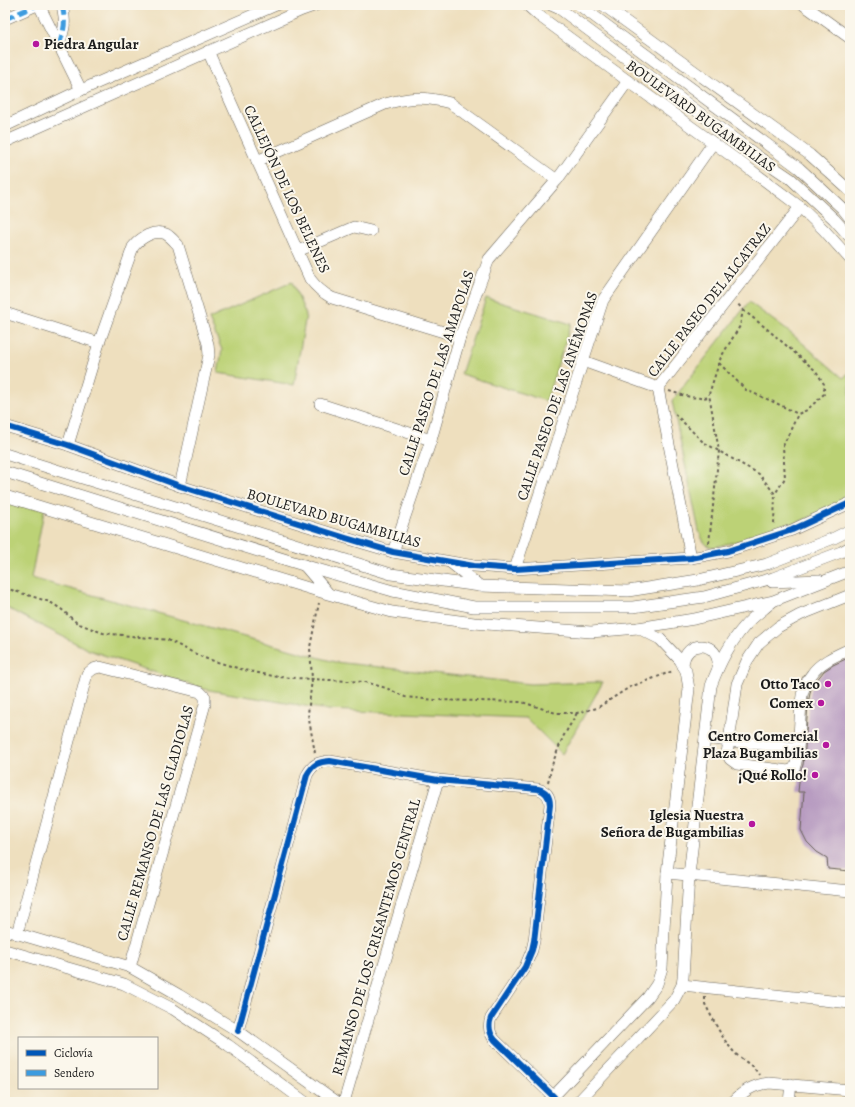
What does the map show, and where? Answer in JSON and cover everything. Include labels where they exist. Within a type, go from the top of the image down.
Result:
[{"type":"street","points":[[5,19],[38,5],[81,90]]},
{"type":"street","points":[[59,45],[65,28],[65,16],[62,5]]},
{"type":"street","points":[[5,126],[81,90],[276,5]]},
{"type":"street","points":[[5,142],[208,51],[301,7],[316,5]]},
{"type":"street","name":"BOULEVARD BUGAMBILIAS","points":[[527,5],[628,82],[800,207],[824,230],[850,259]]},
{"type":"street","name":"BOULEVARD BUGAMBILIAS","points":[[551,5],[560,9],[760,158],[791,179],[834,219],[850,237]]},
{"type":"street","name":"BOULEVARD BUGAMBILIAS","points":[[579,5],[799,168],[843,209],[850,218]]},
{"type":"street","points":[[603,5],[810,155],[850,191]]},
{"type":"street","points":[[804,5],[850,38]]},
{"type":"street","name":"CALLEJÓN DE LOS BELENES","points":[[208,51],[310,279],[314,284],[325,295],[332,298],[460,337]]},
{"type":"street","name":"CALLE PASEO DE LAS AMAPOLAS","points":[[393,552],[431,440],[460,337],[489,259],[557,180],[628,82]]},
{"type":"street","points":[[257,161],[385,104],[401,99],[418,97],[450,103],[557,180]]},
{"type":"street","name":"CALLE PASEO DE LAS ANÉMONAS","points":[[515,569],[603,300],[713,143]]},
{"type":"street","points":[[738,161],[760,158]]},
{"type":"street","name":"CALLE PASEO DEL ALCATRAZ","points":[[692,558],[658,388],[800,207]]},
{"type":"street","points":[[298,251],[354,227],[372,231]]},
{"type":"street","points":[[68,445],[99,343],[133,248],[141,239],[151,234],[157,233],[167,235],[178,245],[208,344],[209,355],[180,486]]},
{"type":"street","points":[[5,313],[99,343]]},
{"type":"street","points":[[583,361],[658,388]]},
{"type":"street","points":[[320,404],[431,440]]},
{"type":"street","name":"BOULEVARD BUGAMBILIAS","points":[[5,426],[68,445],[180,486],[393,552],[474,566],[515,569],[692,558],[728,551],[792,530],[848,505]]},
{"type":"street","points":[[5,454],[391,574],[480,586],[628,591],[698,580],[767,564],[834,538],[850,530]]},
{"type":"street","points":[[5,472],[303,565],[393,591],[474,607],[633,607],[704,597],[773,578],[841,552],[850,547]]},
{"type":"street","points":[[5,496],[392,612],[468,622],[591,632],[638,628],[694,619],[773,601],[850,571]]},
{"type":"street","points":[[450,562],[480,586]]},
{"type":"street","points":[[303,565],[325,593]]},
{"type":"street","points":[[758,582],[827,580]]},
{"type":"street","points":[[850,595],[800,615],[778,627],[759,643],[747,661],[737,684],[726,753],[730,759],[737,764],[788,771],[792,770],[795,767],[798,748],[798,727],[801,701],[808,680],[818,667],[850,649]]},
{"type":"street","points":[[578,1102],[674,1000],[682,985],[689,875],[711,686],[728,647],[745,626],[773,601]]},
{"type":"street","points":[[468,622],[509,607]]},
{"type":"street","points":[[238,1031],[307,775],[310,769],[316,764],[330,762],[438,780],[538,789],[545,792],[548,796],[550,805],[532,950],[525,967],[491,1018],[489,1030],[492,1037],[551,1099],[648,997],[657,984],[662,968],[667,873],[689,689],[686,671],[680,660],[660,639],[638,628]]},
{"type":"street","points":[[683,666],[683,660],[688,651],[696,646],[702,646],[712,649],[715,653],[718,668]]},
{"type":"street","name":"CALLE REMANSO DE LAS GLADIOLAS","points":[[17,934],[87,674],[92,669],[100,667],[200,692],[205,697],[205,704],[130,967]]},
{"type":"street","points":[[705,738],[798,748]]},
{"type":"street","name":"REMANSO DE LOS CRISANTEMOS CENTRAL","points":[[344,1102],[438,780]]},
{"type":"street","points":[[667,873],[850,891]]},
{"type":"street","points":[[5,930],[130,967],[238,1031],[337,1102]]},
{"type":"street","points":[[5,950],[124,984],[173,1009],[222,1041],[305,1102]]},
{"type":"street","points":[[682,985],[850,1003]]},
{"type":"street","points":[[733,1102],[750,1088],[763,1084],[791,1084],[850,1090]]},
{"type":"street","points":[[789,1102],[791,1084]]},
{"type":"path","points":[[730,296],[743,310],[816,371],[824,384],[824,394],[808,410],[798,414],[783,446],[785,478],[775,494],[774,536]]},
{"type":"path","points":[[708,555],[719,451],[709,394],[721,358],[740,326],[743,310]]},
{"type":"path","points":[[719,363],[746,390],[776,402],[798,414]]},
{"type":"path","points":[[658,388],[685,396],[710,397]]},
{"type":"path","points":[[672,410],[676,416],[703,442],[759,474],[775,494]]},
{"type":"path","points":[[5,588],[50,602],[62,609],[77,623],[103,633],[168,640],[204,658],[244,670],[278,677],[365,682],[386,688],[405,697],[435,700],[522,702],[556,713],[577,713],[597,708],[630,687],[669,673],[683,666]]},
{"type":"path","points":[[316,764],[308,714],[312,679],[310,647],[325,593]]},
{"type":"path","points":[[545,792],[553,762],[563,737],[577,713]]},
{"type":"path","points":[[705,988],[705,1004],[725,1040],[733,1051],[756,1070],[763,1084]]},
{"type":"green space","points":[[292,282],[306,315],[294,385],[218,373],[222,350],[209,319]]},
{"type":"green space","points":[[486,298],[571,324],[546,401],[461,374]]},
{"type":"green space","points":[[749,302],[793,335],[843,378],[850,372],[850,496],[822,512],[792,525],[761,535],[712,547],[705,543],[699,531],[672,401]]},
{"type":"green space","points":[[5,498],[45,506],[31,578],[335,662],[530,684],[603,682],[562,754],[526,718],[328,710],[203,689],[89,650],[5,607]]},
{"type":"building","name":"Centro Comercial Plaza Bugambilias","points":[[850,657],[850,871],[828,869],[827,858],[817,852],[807,842],[801,830],[804,792],[798,792],[800,772],[803,765],[808,703],[811,689],[824,671]]},
{"type":"marked path","points":[[5,19],[37,5]]},
{"type":"marked path","points":[[59,45],[63,34],[64,25],[62,5]]},
{"type":"cycle path","points":[[5,426],[68,445],[180,486],[346,538],[393,552],[474,566],[515,569],[691,558],[728,551],[792,530],[850,503]]},
{"type":"cycle path","points":[[238,1031],[307,775],[311,768],[319,763],[330,761],[438,780],[538,789],[547,794],[550,805],[534,941],[525,967],[491,1018],[489,1027],[491,1035],[495,1040],[554,1097]]},
{"type":"place","name":"Piedra Angular","points":[[36,44]]},
{"type":"place","name":"Otto Taco","points":[[828,684]]},
{"type":"place","name":"Comex","points":[[821,703]]},
{"type":"place","name":"Centro Comercial Plaza Bugambilias","points":[[826,745]]},
{"type":"place","name":"¡Qué Rollo!","points":[[815,775]]},
{"type":"place","name":"Iglesia Nuestra Señora de Bugambilias","points":[[752,824]]}]
